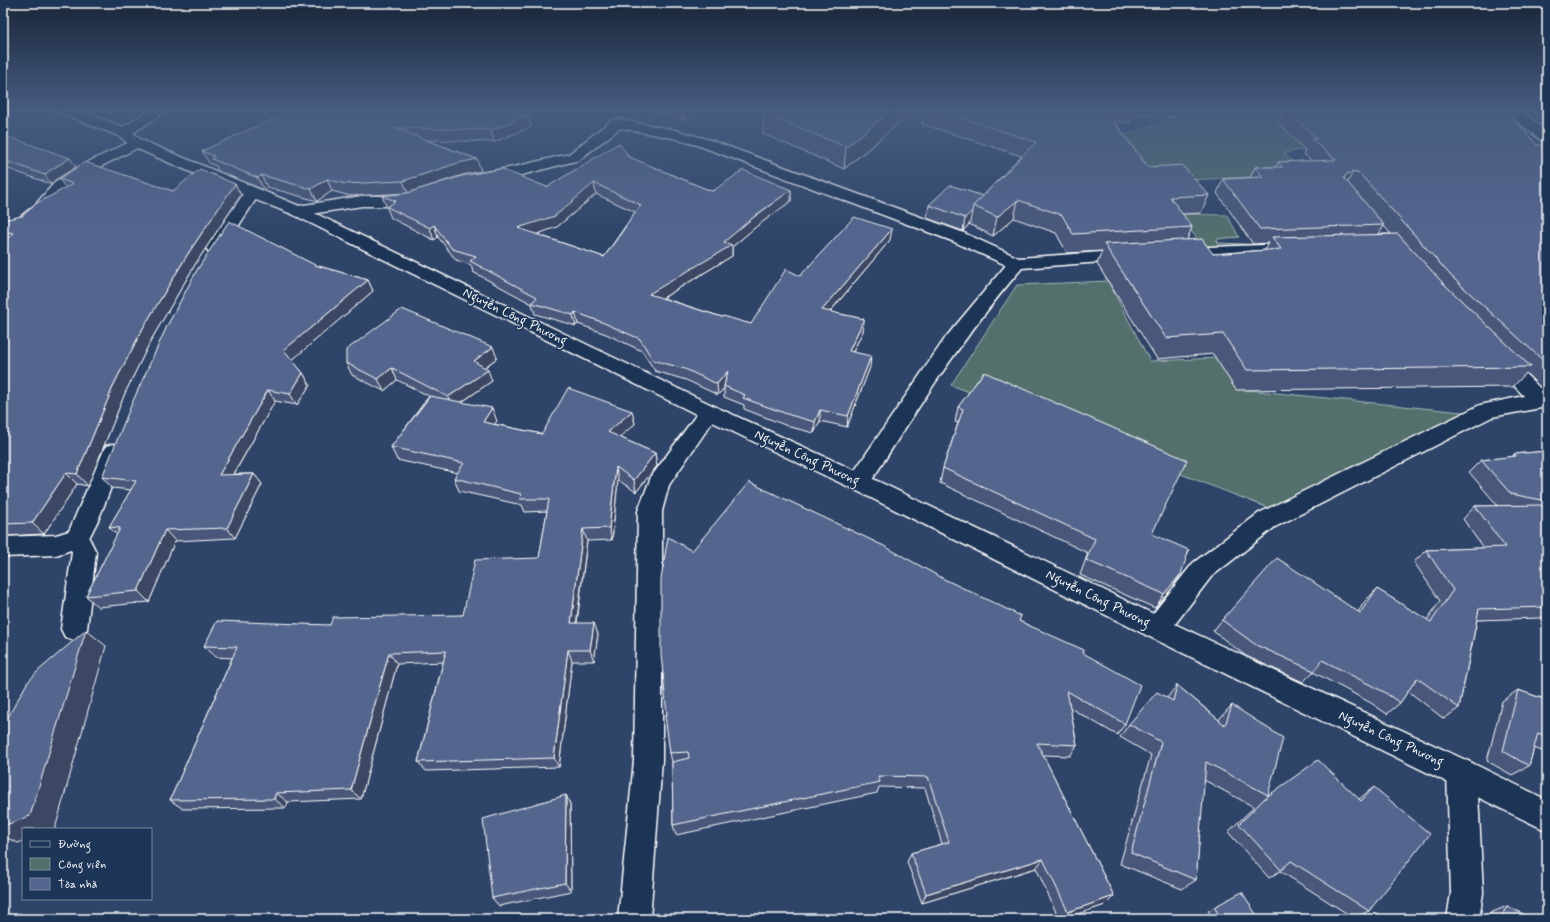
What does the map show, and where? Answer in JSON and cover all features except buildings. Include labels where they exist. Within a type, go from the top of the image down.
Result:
[{"type":"street","points":[[3,226],[24,222],[41,208],[62,184],[110,152]]},
{"type":"street","name":"Nguyễn Công Phương","points":[[161,152],[252,193],[298,211],[709,412],[859,482],[1157,628],[1462,773],[1547,816]]},
{"type":"street","points":[[469,179],[514,172],[574,157],[579,152]]},
{"type":"street","points":[[729,152],[958,237],[1017,263],[1154,254],[1305,249]]},
{"type":"street","points":[[206,263],[252,193]]},
{"type":"street","points":[[298,211],[362,201],[391,201],[411,198],[424,194]]},
{"type":"street","points":[[859,482],[926,380],[992,290],[1017,263]]},
{"type":"street","points":[[1485,346],[1544,401]]},
{"type":"street","points":[[1157,628],[1202,570],[1267,520],[1487,410],[1544,401]]},
{"type":"street","points":[[634,919],[648,760],[650,511],[659,483],[709,412]]},
{"type":"street","points":[[3,547],[56,545],[77,538],[87,518],[119,437]]},
{"type":"street","points":[[74,630],[84,552],[77,538]]},
{"type":"street","points":[[1462,773],[1467,893],[1462,919]]},
{"type":"green space","points":[[1109,152],[1290,152],[1284,153],[1306,174],[1150,182]]},
{"type":"green space","points":[[1178,214],[1227,215],[1239,237],[1217,239],[1218,243],[1321,247],[1205,249]]},
{"type":"green space","points":[[1108,281],[1150,361],[1218,358],[1238,389],[1481,414],[1284,514],[951,385],[1017,285]]}]
